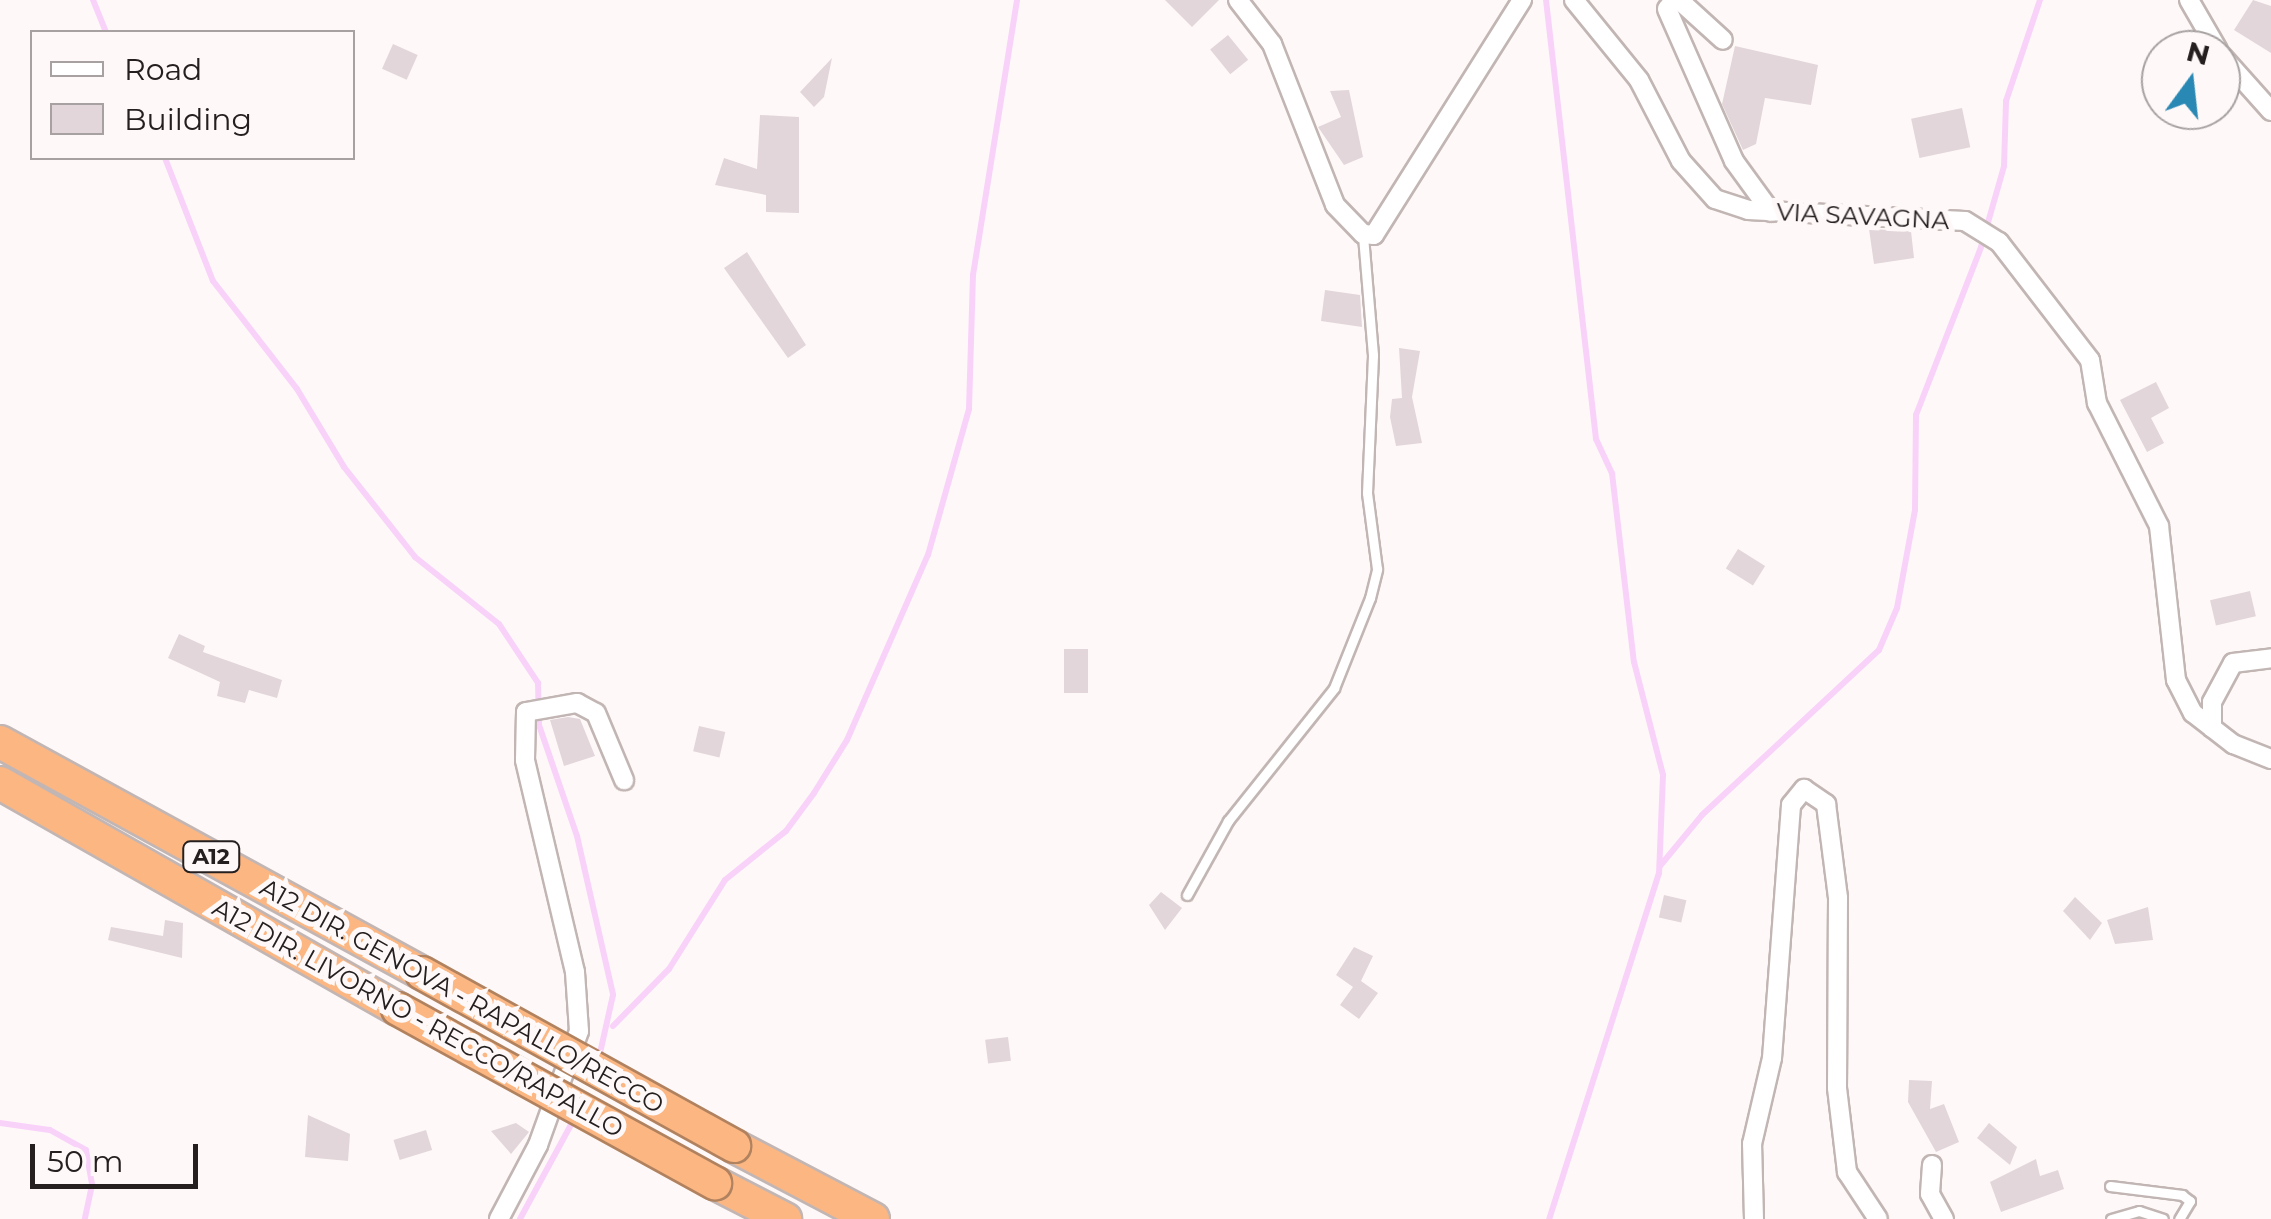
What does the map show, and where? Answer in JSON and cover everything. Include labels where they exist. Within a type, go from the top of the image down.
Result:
[{"type":"highway","name":"A12 DIR. GENOVA - RAPALLO/RECCO","points":[[0,742],[872,1219]]},
{"type":"highway","name":"A12 DIR. LIVORNO - RECCO/RAPALLO","points":[[0,783],[398,1008],[785,1219]]},
{"type":"street","points":[[1238,0],[1272,44],[1335,206],[1363,234],[1386,226],[1425,144],[1522,0]]},
{"type":"street","name":"VIA SAVAGNA","points":[[1574,0],[1639,80],[1681,161],[1716,199],[1771,212],[1965,222],[1999,242],[2090,360],[2097,403],[2160,526],[2176,680],[2193,713],[2212,728],[2271,759]]},
{"type":"street","points":[[1723,40],[1677,0],[1668,9],[1734,162],[1771,212]]},
{"type":"street","points":[[2189,0],[2206,30]]},
{"type":"street","points":[[2241,77],[2271,111]]},
{"type":"street","points":[[2212,728],[2212,702],[2233,662],[2271,658]]},
{"type":"street","points":[[499,1219],[538,1146],[578,1031],[575,972],[525,760],[526,712],[577,703],[596,713],[624,780]]},
{"type":"street","points":[[1754,1219],[1752,1144],[1770,1075],[1791,806],[1804,789],[1826,804],[1838,898],[1837,1088],[1847,1172],[1878,1219]]},
{"type":"street","points":[[1932,1165],[1930,1194],[1944,1219]]},
{"type":"lane","points":[[1187,894],[1228,822],[1334,688],[1370,598],[1377,569],[1367,492],[1373,355],[1363,234]]},
{"type":"lane","points":[[2110,1186],[2182,1195],[2190,1201],[2180,1219]]},
{"type":"lane","points":[[2111,1219],[2139,1212],[2163,1219]]},
{"type":"building","points":[[1165,0],[1219,0],[1192,27]]},
{"type":"building","points":[[2253,0],[2271,6],[2271,53],[2241,34],[2241,30],[2234,30]]},
{"type":"building","points":[[1228,35],[1248,60],[1230,74],[1210,49]]},
{"type":"building","points":[[393,44],[418,55],[407,80],[382,69]]},
{"type":"building","points":[[1735,46],[1818,65],[1811,105],[1765,98],[1756,144],[1743,150],[1722,104]]},
{"type":"building","points":[[832,58],[824,97],[814,107],[800,92]]},
{"type":"building","points":[[1349,90],[1363,157],[1344,165],[1318,127],[1341,117],[1330,91]]},
{"type":"building","points":[[1962,108],[1970,147],[1919,158],[1911,119]]},
{"type":"building","points":[[760,115],[799,117],[799,213],[766,212],[766,195],[715,185],[724,158],[757,169]]},
{"type":"building","points":[[1869,229],[1911,231],[1914,258],[1874,264]]},
{"type":"building","points":[[747,252],[806,345],[788,358],[724,268]]},
{"type":"building","points":[[1325,290],[1360,295],[1362,327],[1321,321]]},
{"type":"building","points":[[1399,348],[1420,351],[1412,397],[1422,443],[1396,446],[1390,417],[1392,399],[1402,398]]},
{"type":"building","points":[[2156,382],[2169,408],[2151,418],[2164,443],[2147,452],[2120,400]]},
{"type":"building","points":[[1738,549],[1765,566],[1753,585],[1726,569]]},
{"type":"building","points":[[2250,591],[2256,616],[2216,626],[2210,600]]},
{"type":"building","points":[[179,634],[205,646],[203,652],[282,680],[277,698],[249,690],[245,703],[217,696],[220,682],[168,658]]},
{"type":"building","points":[[1064,649],[1088,649],[1088,693],[1064,693]]},
{"type":"building","points":[[580,719],[595,756],[564,766],[550,720]]},
{"type":"building","points":[[699,726],[725,732],[719,757],[693,751]]},
{"type":"building","points":[[1161,892],[1182,908],[1165,930],[1149,905]]},
{"type":"building","points":[[1664,895],[1686,900],[1681,923],[1659,917]]},
{"type":"building","points":[[2075,897],[2102,923],[2090,940],[2063,911]]},
{"type":"building","points":[[2148,907],[2153,940],[2115,944],[2107,920]]},
{"type":"building","points":[[165,920],[183,923],[182,958],[108,940],[111,927],[163,936]]},
{"type":"building","points":[[1354,947],[1373,956],[1361,981],[1378,993],[1359,1019],[1340,1005],[1353,987],[1336,975]]},
{"type":"building","points":[[1008,1037],[1011,1061],[988,1064],[985,1040]]},
{"type":"building","points":[[1909,1080],[1932,1081],[1930,1109],[1944,1104],[1959,1142],[1936,1152],[1908,1102]]},
{"type":"building","points":[[308,1115],[350,1134],[348,1161],[305,1157]]},
{"type":"building","points":[[516,1123],[529,1132],[511,1154],[491,1131]]},
{"type":"building","points":[[1989,1123],[2017,1147],[2010,1165],[1977,1138]]},
{"type":"building","points":[[426,1130],[432,1150],[400,1160],[393,1140]]},
{"type":"building","points":[[2036,1159],[2040,1176],[2058,1170],[2064,1189],[2001,1212],[1990,1182]]},
{"type":"waterway","points":[[93,0],[105,30]]},
{"type":"waterway","points":[[613,1026],[669,969],[725,880],[786,831],[814,793],[847,740],[928,555],[969,409],[973,275],[1017,0]]},
{"type":"waterway","points":[[1546,0],[1596,439],[1612,473],[1634,662],[1663,775],[1659,873],[1549,1219]]},
{"type":"waterway","points":[[1660,866],[1702,815],[1879,650],[1897,608],[1915,510],[1916,415],[1981,247],[2004,166],[2006,101],[2040,0]]},
{"type":"waterway","points":[[166,160],[213,281],[297,389],[344,467],[415,557],[499,624],[538,683],[539,725],[577,836],[613,995],[598,1062]]},
{"type":"waterway","points":[[520,1219],[574,1119]]},
{"type":"waterway","points":[[0,1123],[50,1130],[86,1150],[92,1185],[85,1219]]}]
